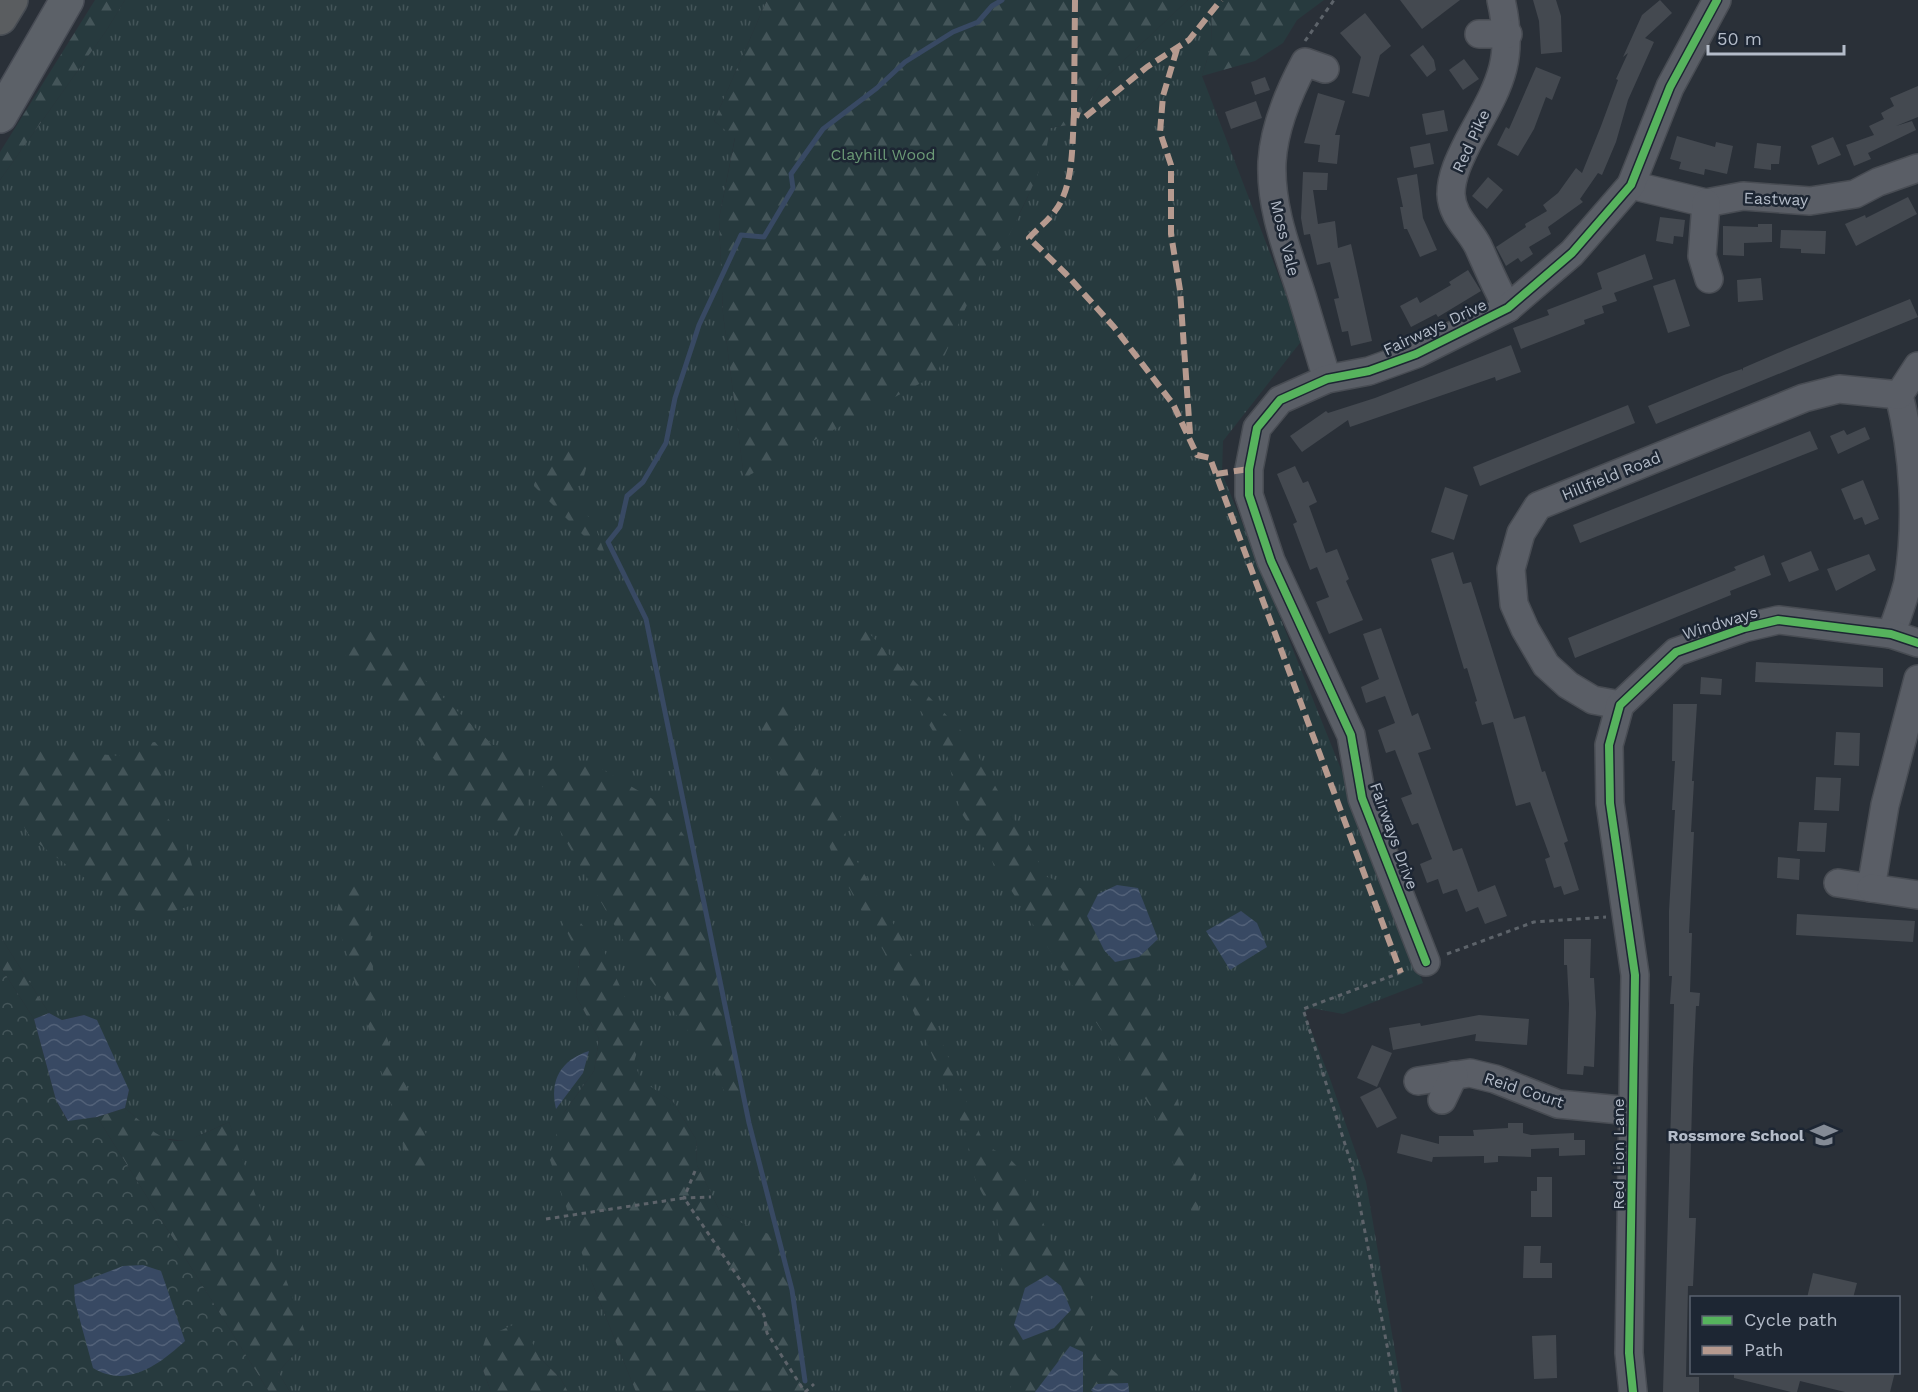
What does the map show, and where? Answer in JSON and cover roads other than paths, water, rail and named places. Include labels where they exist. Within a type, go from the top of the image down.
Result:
[{"type":"highway","points":[[0,18],[11,0]]},
{"type":"main road","points":[[0,116],[67,0]]},
{"type":"street","name":"Red Pike","points":[[1502,0],[1508,34],[1504,72],[1455,170],[1451,193],[1454,212],[1477,245],[1488,274],[1508,308]]},
{"type":"street","name":"Fairways Drive","points":[[1426,962],[1362,798],[1351,735],[1271,561],[1250,495],[1249,469],[1257,428],[1280,400],[1327,380],[1370,371],[1416,354],[1508,308],[1572,254],[1631,185],[1670,87],[1707,4]]},
{"type":"street","points":[[1479,34],[1508,34]]},
{"type":"street","name":"Moss Vale","points":[[1310,59],[1292,88],[1277,129],[1272,161],[1274,204],[1286,253],[1327,380]]},
{"type":"street","name":"Eastway","points":[[1631,185],[1706,203],[1743,196],[1810,201],[1855,194],[1878,182],[1918,168]]},
{"type":"street","points":[[1698,266],[1706,203]]},
{"type":"street","points":[[1891,634],[1908,582],[1914,531],[1912,476],[1899,395],[1918,366]]},
{"type":"street","name":"Hillfield Road","points":[[1620,705],[1593,700],[1568,685],[1546,665],[1525,629],[1515,604],[1510,569],[1521,533],[1538,506],[1804,398],[1839,389],[1899,395]]},
{"type":"street","name":"Windways","points":[[1620,705],[1676,652],[1744,628],[1778,620],[1891,634],[1918,643]]},
{"type":"street","points":[[1871,888],[1885,805],[1918,679]]},
{"type":"street","name":"Red Lion Lane","points":[[1620,705],[1609,745],[1610,803],[1635,975],[1631,1111],[1629,1353],[1633,1392]]},
{"type":"street","points":[[1838,883],[1918,895]]},
{"type":"street","name":"Reid Court","points":[[1418,1080],[1470,1073],[1495,1079],[1558,1104],[1631,1111]]},
{"type":"street","points":[[1442,1100],[1454,1075]]},
{"type":"water","points":[[1117,885],[1138,888],[1158,939],[1139,957],[1115,962],[1104,950],[1087,916],[1098,894]]},
{"type":"water","points":[[1241,911],[1257,923],[1267,947],[1230,970],[1206,931]]},
{"type":"water","points":[[49,1013],[62,1020],[84,1015],[97,1020],[129,1090],[125,1108],[97,1117],[68,1121],[56,1100],[34,1019]]},
{"type":"water","points":[[589,1051],[583,1073],[556,1109],[554,1089],[559,1073],[571,1060]]},
{"type":"water","points":[[143,1265],[161,1271],[185,1341],[165,1358],[142,1371],[118,1376],[106,1374],[93,1368],[75,1302],[74,1285],[123,1266]]},
{"type":"water","points":[[1047,1275],[1061,1286],[1071,1310],[1054,1328],[1023,1340],[1014,1325],[1025,1288]]},
{"type":"water","points":[[1070,1346],[1083,1352],[1083,1392],[1035,1392]]},
{"type":"water","points":[[1128,1383],[1129,1392],[1093,1392],[1091,1390],[1097,1384]]},
{"type":"waterway","points":[[805,1381],[792,1290],[749,1123],[646,619],[608,542],[620,527],[627,496],[643,482],[666,443],[675,398],[699,325],[741,235],[764,237],[793,188],[791,174],[823,129],[877,88],[905,62],[953,32],[978,22],[992,6],[1002,0]]},
{"type":"place","name":"Rossmore School","points":[[1824,1135]]},
{"type":"park label","name":"Clayhill Wood","points":[[883,154]]}]
